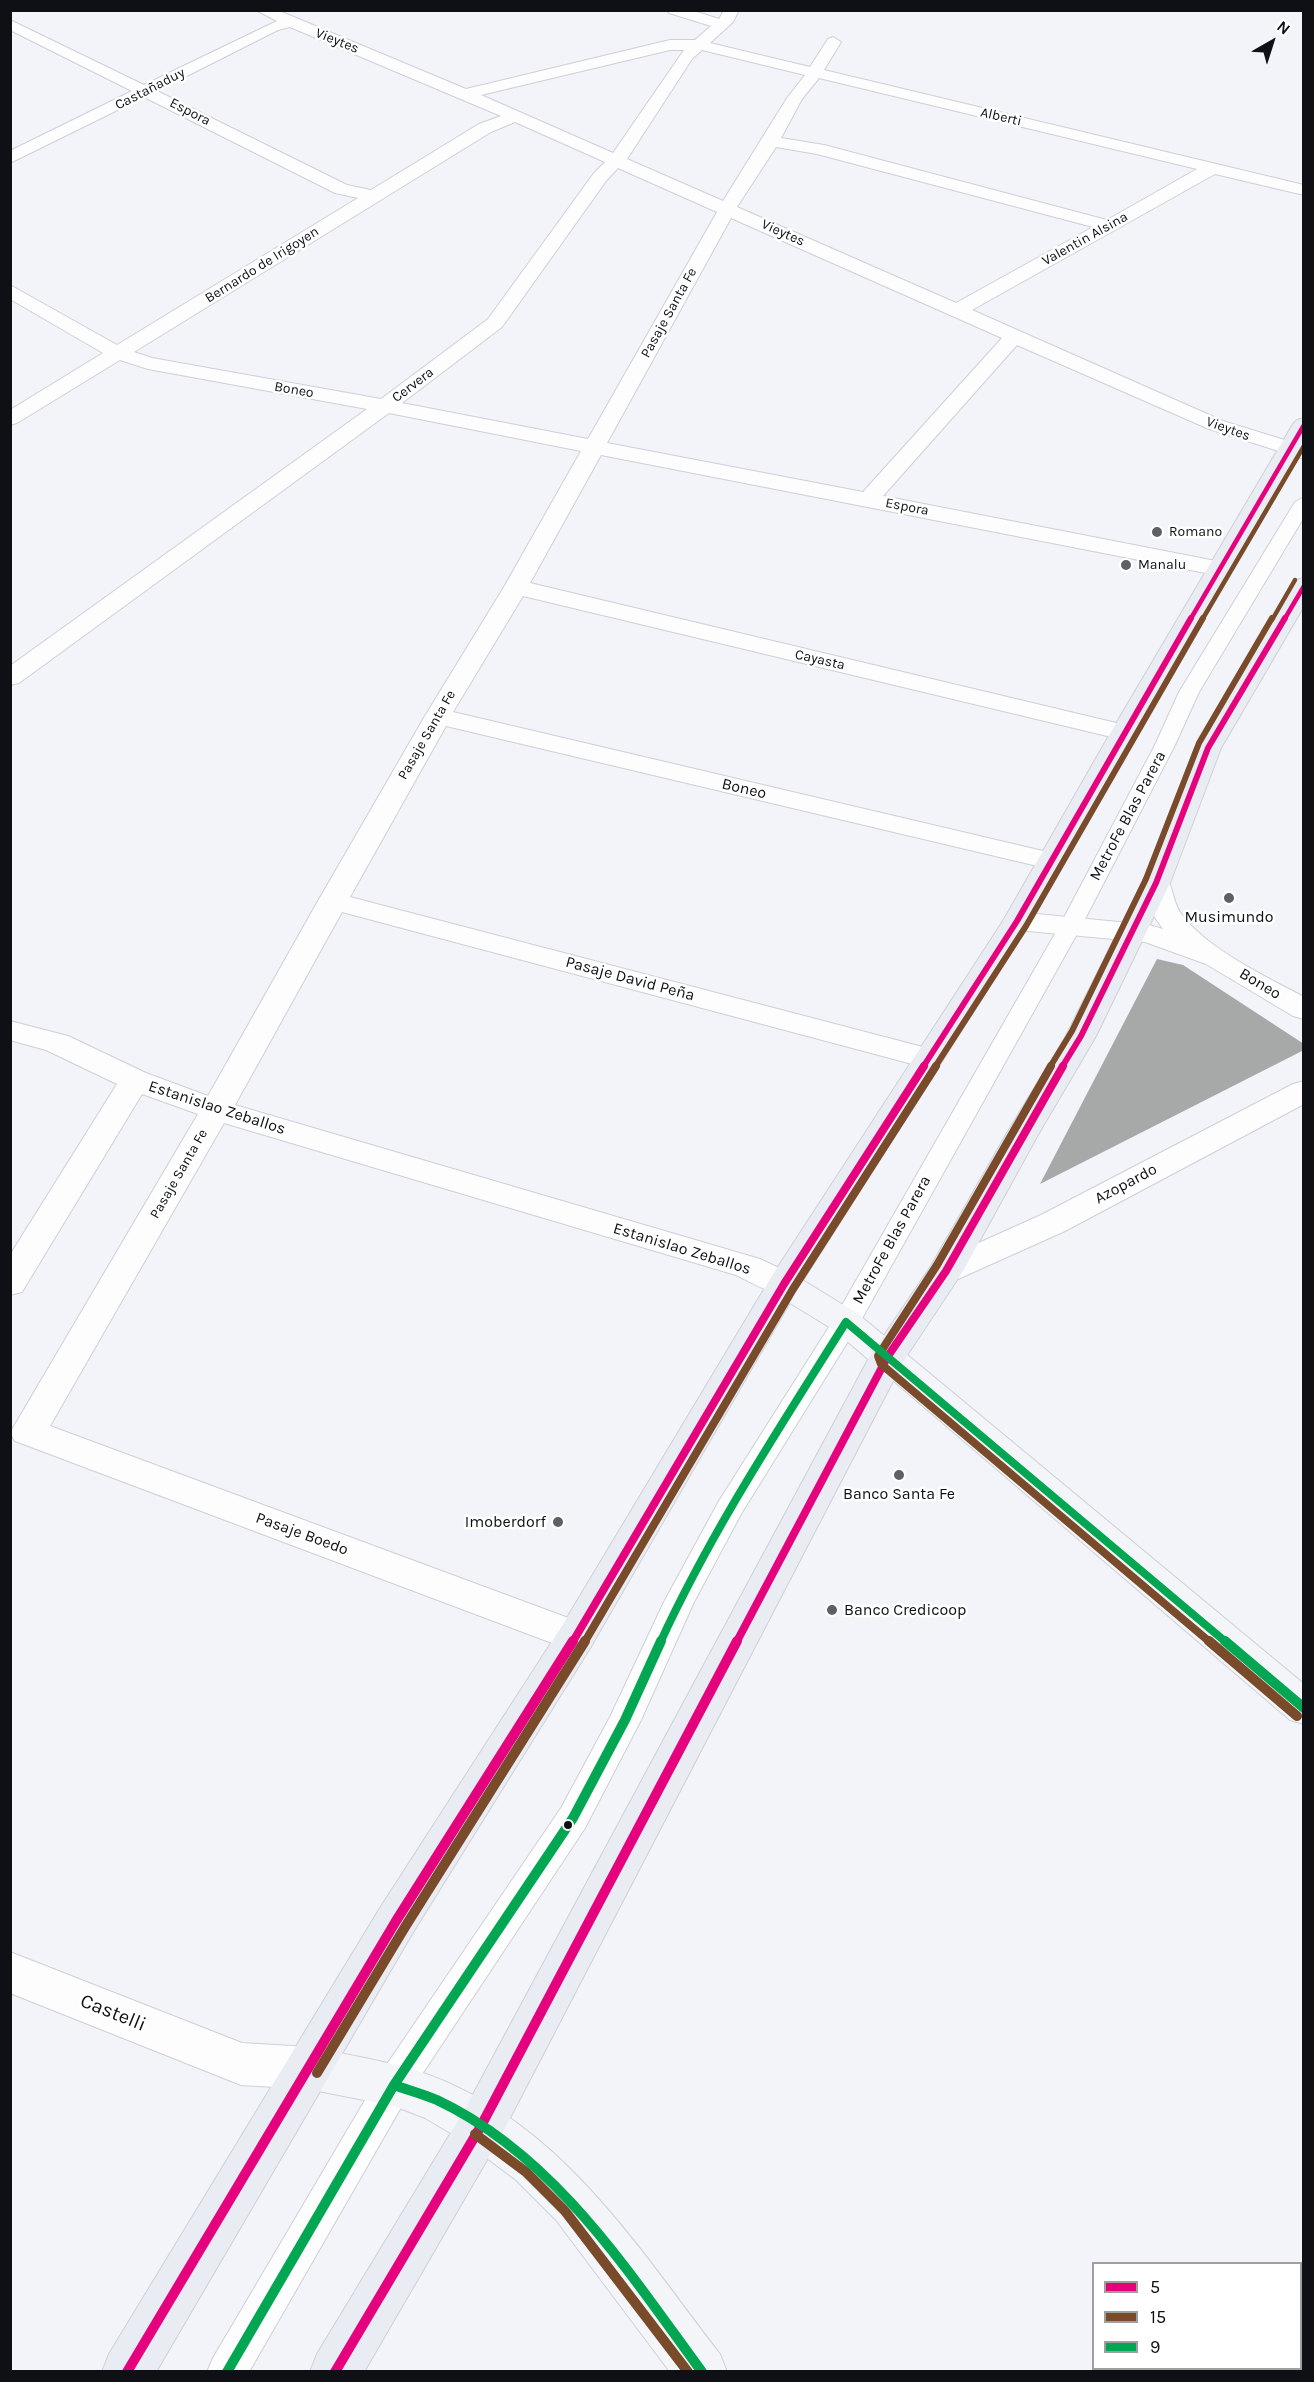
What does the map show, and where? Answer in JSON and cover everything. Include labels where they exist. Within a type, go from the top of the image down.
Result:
[{"type":"main road","points":[[127,2372],[396,1921],[576,1637],[784,1284],[1017,921],[1124,732],[1221,569],[1296,451],[1304,424]]},
{"type":"main road","points":[[335,2372],[482,2126],[888,1356],[946,1271],[1023,1133],[1081,1036],[1156,883],[1208,748],[1300,599]]},
{"type":"main road","name":"Estanislao Zeballos","points":[[784,1284],[846,1322],[888,1356],[1304,1708]]},
{"type":"main road","name":"Castelli","points":[[308,2068],[394,2085],[441,2102],[482,2126],[533,2164],[573,2204],[702,2372]]},
{"type":"street","points":[[674,10],[727,17]]},
{"type":"street","name":"Vieytes","points":[[268,13],[290,16],[728,208],[1215,426],[1296,451]]},
{"type":"street","name":"Castañaduy","points":[[10,158],[147,91],[273,27],[290,16]]},
{"type":"street","name":"Cervera","points":[[10,678],[385,406],[495,323],[600,177],[617,160],[686,56],[727,17]]},
{"type":"street","name":"Espora","points":[[10,24],[341,189],[372,196]]},
{"type":"street","name":"Pasaje Santa Fe","points":[[19,1431],[216,1110],[438,716],[516,587],[728,208],[832,42]]},
{"type":"street","points":[[465,94],[670,45],[699,45]]},
{"type":"street","name":"Alberti","points":[[699,45],[1304,190]]},
{"type":"street","name":"Bernardo de Irigoyen","points":[[10,419],[485,128],[515,116]]},
{"type":"street","points":[[771,141],[818,149],[1110,226]]},
{"type":"street","name":"Valentin Alsina","points":[[956,310],[1215,167]]},
{"type":"street","name":"Boneo","points":[[10,291],[98,345],[117,354],[148,363],[594,447]]},
{"type":"street","points":[[868,500],[1013,337]]},
{"type":"street","name":"Espora","points":[[594,447],[1221,569]]},
{"type":"street","name":"Cayasta","points":[[516,587],[1124,732]]},
{"type":"street","name":"Boneo","points":[[438,716],[1050,861]]},
{"type":"street","name":"Boneo","points":[[1156,883],[1164,911],[1178,928],[1217,958],[1304,1010]]},
{"type":"street","name":"Pasaje David Peña","points":[[332,901],[927,1058]]},
{"type":"street","name":"Boneo","points":[[1017,921],[1149,934],[1217,958]]},
{"type":"street","name":"Estanislao Zeballos","points":[[10,1030],[57,1043],[135,1080],[216,1110],[748,1267],[784,1284]]},
{"type":"street","points":[[10,1284],[135,1080]]},
{"type":"street","name":"Azopardo","points":[[946,1271],[1053,1223],[1304,1091]]},
{"type":"street","name":"Pasaje Boedo","points":[[19,1431],[576,1637]]},
{"type":"street","name":"Castelli","points":[[10,1972],[241,2064],[308,2068]]},
{"type":"lane","name":"MetroFe Blas Parera","points":[[227,2372],[394,2085],[573,1818],[626,1720],[679,1602],[718,1530],[846,1322],[1071,925],[1165,745],[1190,692],[1304,502]]},
{"type":"building","points":[[1157,959],[1183,965],[1304,1044],[1304,1050],[1040,1184]]},
{"type":"transit line","name":"5","points":[[127,2372],[396,1921],[576,1637],[784,1284],[1017,921],[1124,732],[1304,425]]},
{"type":"transit line","name":"15","points":[[317,2073],[405,1927],[585,1642],[793,1289],[1026,926],[1133,737],[1304,446]]},
{"type":"transit line","name":"15","points":[[1295,580],[1199,743],[1146,879],[1072,1031],[937,1265],[878,1356],[881,1364],[1297,1716]]},
{"type":"transit line","name":"5","points":[[335,2372],[481,2126],[888,1356],[946,1271],[1023,1133],[1081,1036],[1156,883],[1208,748],[1304,586]]},
{"type":"transit line","name":"9","points":[[227,2372],[394,2085],[573,1818],[625,1720],[679,1602],[729,1509],[846,1322],[1304,1708]]},
{"type":"transit line","name":"9","points":[[394,2085],[435,2099],[482,2126],[520,2154],[555,2186],[617,2257],[702,2372]]},
{"type":"transit line","name":"15","points":[[475,2134],[526,2172],[565,2211],[688,2372]]},
{"type":"place","name":"Romano","points":[[1157,532]]},
{"type":"place","name":"Manalu","points":[[1126,565]]},
{"type":"place","name":"Musimundo","points":[[1229,898]]},
{"type":"place","name":"Banco Santa Fe","points":[[899,1475]]},
{"type":"place","name":"Imoberdorf","points":[[558,1522]]},
{"type":"place","name":"Banco Credicoop","points":[[832,1610]]}]
